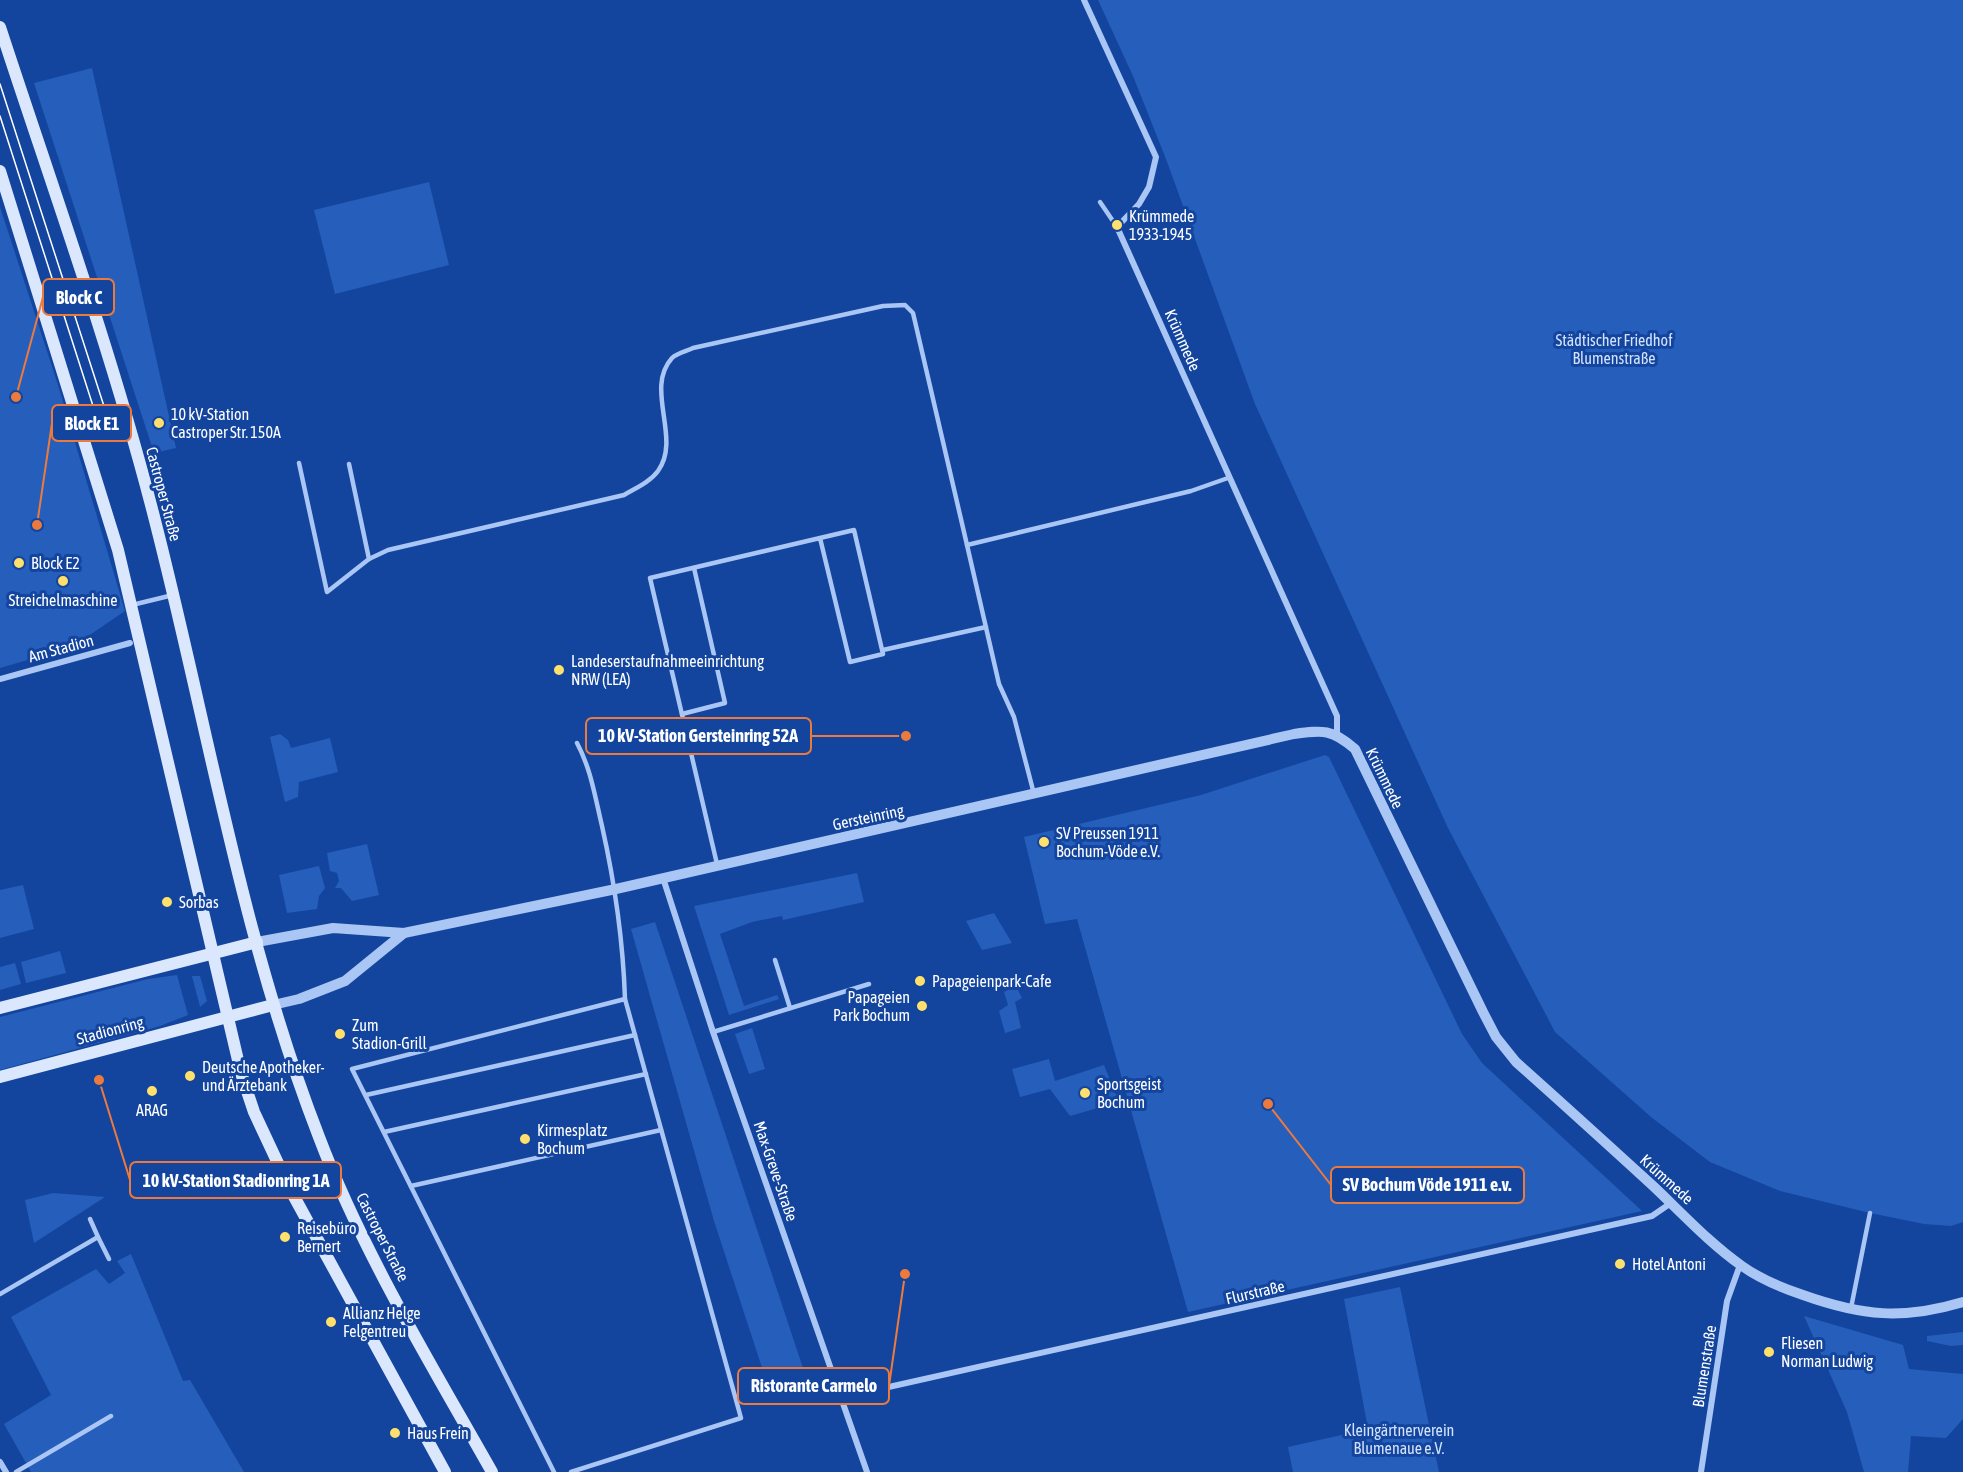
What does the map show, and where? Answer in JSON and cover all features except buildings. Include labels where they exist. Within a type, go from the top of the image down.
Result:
[{"type":"main road","name":"Castroper Straße","points":[[0,27],[130,433],[174,595],[257,942],[287,1051],[337,1183],[419,1343],[492,1472]]},
{"type":"main road","points":[[0,171],[103,495],[132,605],[159,729],[229,1016],[238,1065],[251,1102],[291,1191],[445,1472]]},
{"type":"main road","points":[[0,1008],[214,955],[257,942]]},
{"type":"main road","points":[[229,1016],[273,1005]]},
{"type":"main road","name":"Stadionring","points":[[0,1077],[229,1016]]},
{"type":"street","points":[[1084,0],[1156,157],[1149,187],[1117,227]]},
{"type":"street","name":"Krümmede","points":[[1117,227],[1337,716],[1337,733],[1355,748],[1452,952],[1496,1037],[1516,1062],[1740,1265],[1786,1289],[1850,1311],[1883,1314],[1963,1302]]},
{"type":"street","name":"Am Stadion","points":[[0,679],[130,643]]},
{"type":"street","name":"Gersteinring","points":[[257,942],[333,928],[404,933],[616,889],[717,864],[1294,734],[1318,730],[1337,733]]},
{"type":"street","name":"Max-Greve-Straße","points":[[663,877],[713,1032],[867,1472]]},
{"type":"street","name":"Gersteinring","points":[[273,1005],[299,999],[345,981],[404,933]]},
{"type":"street","name":"Flurstraße","points":[[841,1401],[853,1395],[1652,1216],[1671,1203]]},
{"type":"street","name":"Blumenstraße","points":[[1701,1472],[1727,1301],[1740,1265]]},
{"type":"street","points":[[0,1461],[6,1472]]},
{"type":"lane","name":"Krümmede","points":[[1100,202],[1117,227]]},
{"type":"lane","points":[[299,463],[327,592],[369,559],[388,550],[624,495],[646,483],[659,469],[666,448],[661,388],[664,372],[673,357],[693,348],[883,306],[905,305],[913,313],[999,684],[1014,717],[1034,794]]},
{"type":"lane","points":[[349,464],[369,559]]},
{"type":"lane","points":[[967,545],[1191,491],[1228,478]]},
{"type":"lane","points":[[717,864],[650,578],[694,568],[820,538],[854,530],[884,654],[850,662],[820,538]]},
{"type":"lane","points":[[682,714],[725,703],[694,568]]},
{"type":"lane","points":[[132,605],[174,595]]},
{"type":"lane","points":[[883,650],[986,627]]},
{"type":"lane","points":[[571,1472],[741,1418],[625,999],[623,943],[616,889],[588,763],[577,743]]},
{"type":"lane","points":[[776,960],[790,1008]]},
{"type":"lane","points":[[713,1032],[868,984]]},
{"type":"lane","points":[[554,1472],[352,1069],[625,999]]},
{"type":"lane","points":[[366,1095],[635,1035]]},
{"type":"lane","points":[[384,1132],[646,1074]]},
{"type":"lane","points":[[411,1186],[661,1130]]},
{"type":"lane","points":[[1850,1311],[1870,1213]]},
{"type":"lane","points":[[90,1219],[108,1259]]},
{"type":"lane","points":[[0,1294],[98,1238]]},
{"type":"lane","points":[[16,1472],[111,1416]]},
{"type":"green space","name":"Städtischer Friedhof Blumenstraße","points":[[1098,0],[1963,0],[1963,1222],[1951,1226],[1924,1224],[1870,1213],[1780,1191],[1710,1162],[1651,1117],[1555,1032],[1448,828],[1255,404],[1166,159],[1133,76]]},
{"type":"green space","points":[[92,68],[176,448],[154,453],[34,83]]},
{"type":"green space","points":[[429,182],[449,265],[335,294],[314,210]]},
{"type":"green space","points":[[0,207],[58,385],[125,611],[72,647],[0,668]]},
{"type":"green space","points":[[280,734],[288,740],[291,748],[330,738],[338,772],[299,782],[298,797],[285,802],[270,737]]},
{"type":"green space","points":[[1325,755],[1329,757],[1462,1034],[1482,1063],[1642,1211],[1188,1312],[1077,919],[1045,924],[1024,837],[1201,795]]},
{"type":"green space","points":[[367,844],[379,895],[352,901],[341,888],[335,888],[339,881],[337,873],[330,871],[327,853]]},
{"type":"green space","points":[[319,866],[325,888],[319,896],[317,909],[287,913],[279,875]]},
{"type":"green space","points":[[857,873],[864,902],[783,920],[782,916],[752,922],[720,934],[744,1006],[777,995],[779,999],[729,1015],[694,906]]},
{"type":"green space","points":[[23,885],[34,929],[0,938],[0,890]]},
{"type":"green space","points":[[994,913],[1012,943],[982,950],[966,921]]},
{"type":"green space","points":[[655,922],[804,1371],[767,1383],[714,1221],[631,929]]},
{"type":"green space","points":[[60,951],[66,973],[26,983],[21,962]]},
{"type":"green space","points":[[15,963],[21,984],[0,990],[0,967]]},
{"type":"green space","points":[[177,975],[188,1015],[160,1026],[0,1070],[0,1017],[148,979]]},
{"type":"green space","points":[[192,976],[200,976],[207,1001],[200,1007]]},
{"type":"green space","points":[[1016,986],[1022,998],[1015,1002],[1021,1028],[1005,1033],[999,1011],[1008,1005],[1004,992]]},
{"type":"green space","points":[[752,1028],[765,1069],[749,1074],[735,1034]]},
{"type":"green space","name":"Sportsgeist Bochum","points":[[1049,1059],[1055,1081],[1104,1065],[1119,1102],[1070,1116],[1050,1089],[1020,1097],[1012,1069]]},
{"type":"green space","points":[[53,1193],[105,1197],[34,1243],[25,1200]]},
{"type":"green space","points":[[131,1254],[183,1381],[190,1380],[244,1472],[31,1472],[4,1424],[51,1395],[11,1317],[96,1269],[109,1284],[125,1273],[117,1261]]},
{"type":"green space","name":"Kleingärtnerverein Blumenaue e.V.","points":[[1400,1287],[1439,1472],[1293,1472],[1288,1447],[1368,1429],[1344,1299]]},
{"type":"green space","points":[[1804,1316],[1903,1345],[1909,1369],[1963,1374],[1963,1419],[1946,1438],[1911,1436],[1908,1472],[1864,1472],[1847,1412]]},
{"type":"green space","points":[[1963,1332],[1963,1345],[1951,1346],[1927,1341],[1927,1336]]},
{"type":"tram line","points":[[0,84],[112,431]]},
{"type":"tram line","points":[[0,116],[102,434]]},
{"type":"place","name":"Krümmede 1933-1945","points":[[1117,225]]},
{"type":"place","name":"Block C","points":[[16,397]]},
{"type":"place","name":"10 kV-Station Castroper Str. 150A","points":[[159,423]]},
{"type":"place","name":"Block E1","points":[[37,525]]},
{"type":"place","name":"Block E2","points":[[19,563]]},
{"type":"place","name":"Streichelmaschine","points":[[63,581]]},
{"type":"place","name":"Landeserstaufnahmeeinrichtung NRW (LEA)","points":[[559,670]]},
{"type":"place","name":"10 kV-Station Gersteinring 52A","points":[[906,736]]},
{"type":"place","name":"SV Preussen 1911 Bochum-Vöde e.V.","points":[[1044,842]]},
{"type":"place","name":"Sorbas","points":[[167,902]]},
{"type":"place","name":"Papageienpark-Cafe","points":[[920,981]]},
{"type":"place","name":"Papageien Park Bochum","points":[[922,1006]]},
{"type":"place","name":"Zum Stadion-Grill","points":[[340,1034]]},
{"type":"place","name":"Deutsche Apotheker- und Ärztebank","points":[[190,1076]]},
{"type":"place","name":"10 kV-Station Stadionring 1A","points":[[99,1080]]},
{"type":"place","name":"ARAG","points":[[152,1091]]},
{"type":"place","name":"Sportsgeist Bochum","points":[[1085,1093]]},
{"type":"place","name":"SV Bochum Vöde 1911 e.v.","points":[[1268,1104]]},
{"type":"place","name":"Kirmesplatz Bochum","points":[[525,1139]]},
{"type":"place","name":"Reisebüro Bernert","points":[[285,1237]]},
{"type":"place","name":"Hotel Antoni","points":[[1620,1264]]},
{"type":"place","name":"Ristorante Carmelo","points":[[905,1274]]},
{"type":"place","name":"Allianz Helge Felgentreu","points":[[331,1322]]},
{"type":"place","name":"Fliesen Norman Ludwig","points":[[1769,1352]]},
{"type":"place","name":"Haus Frein","points":[[395,1433]]}]
